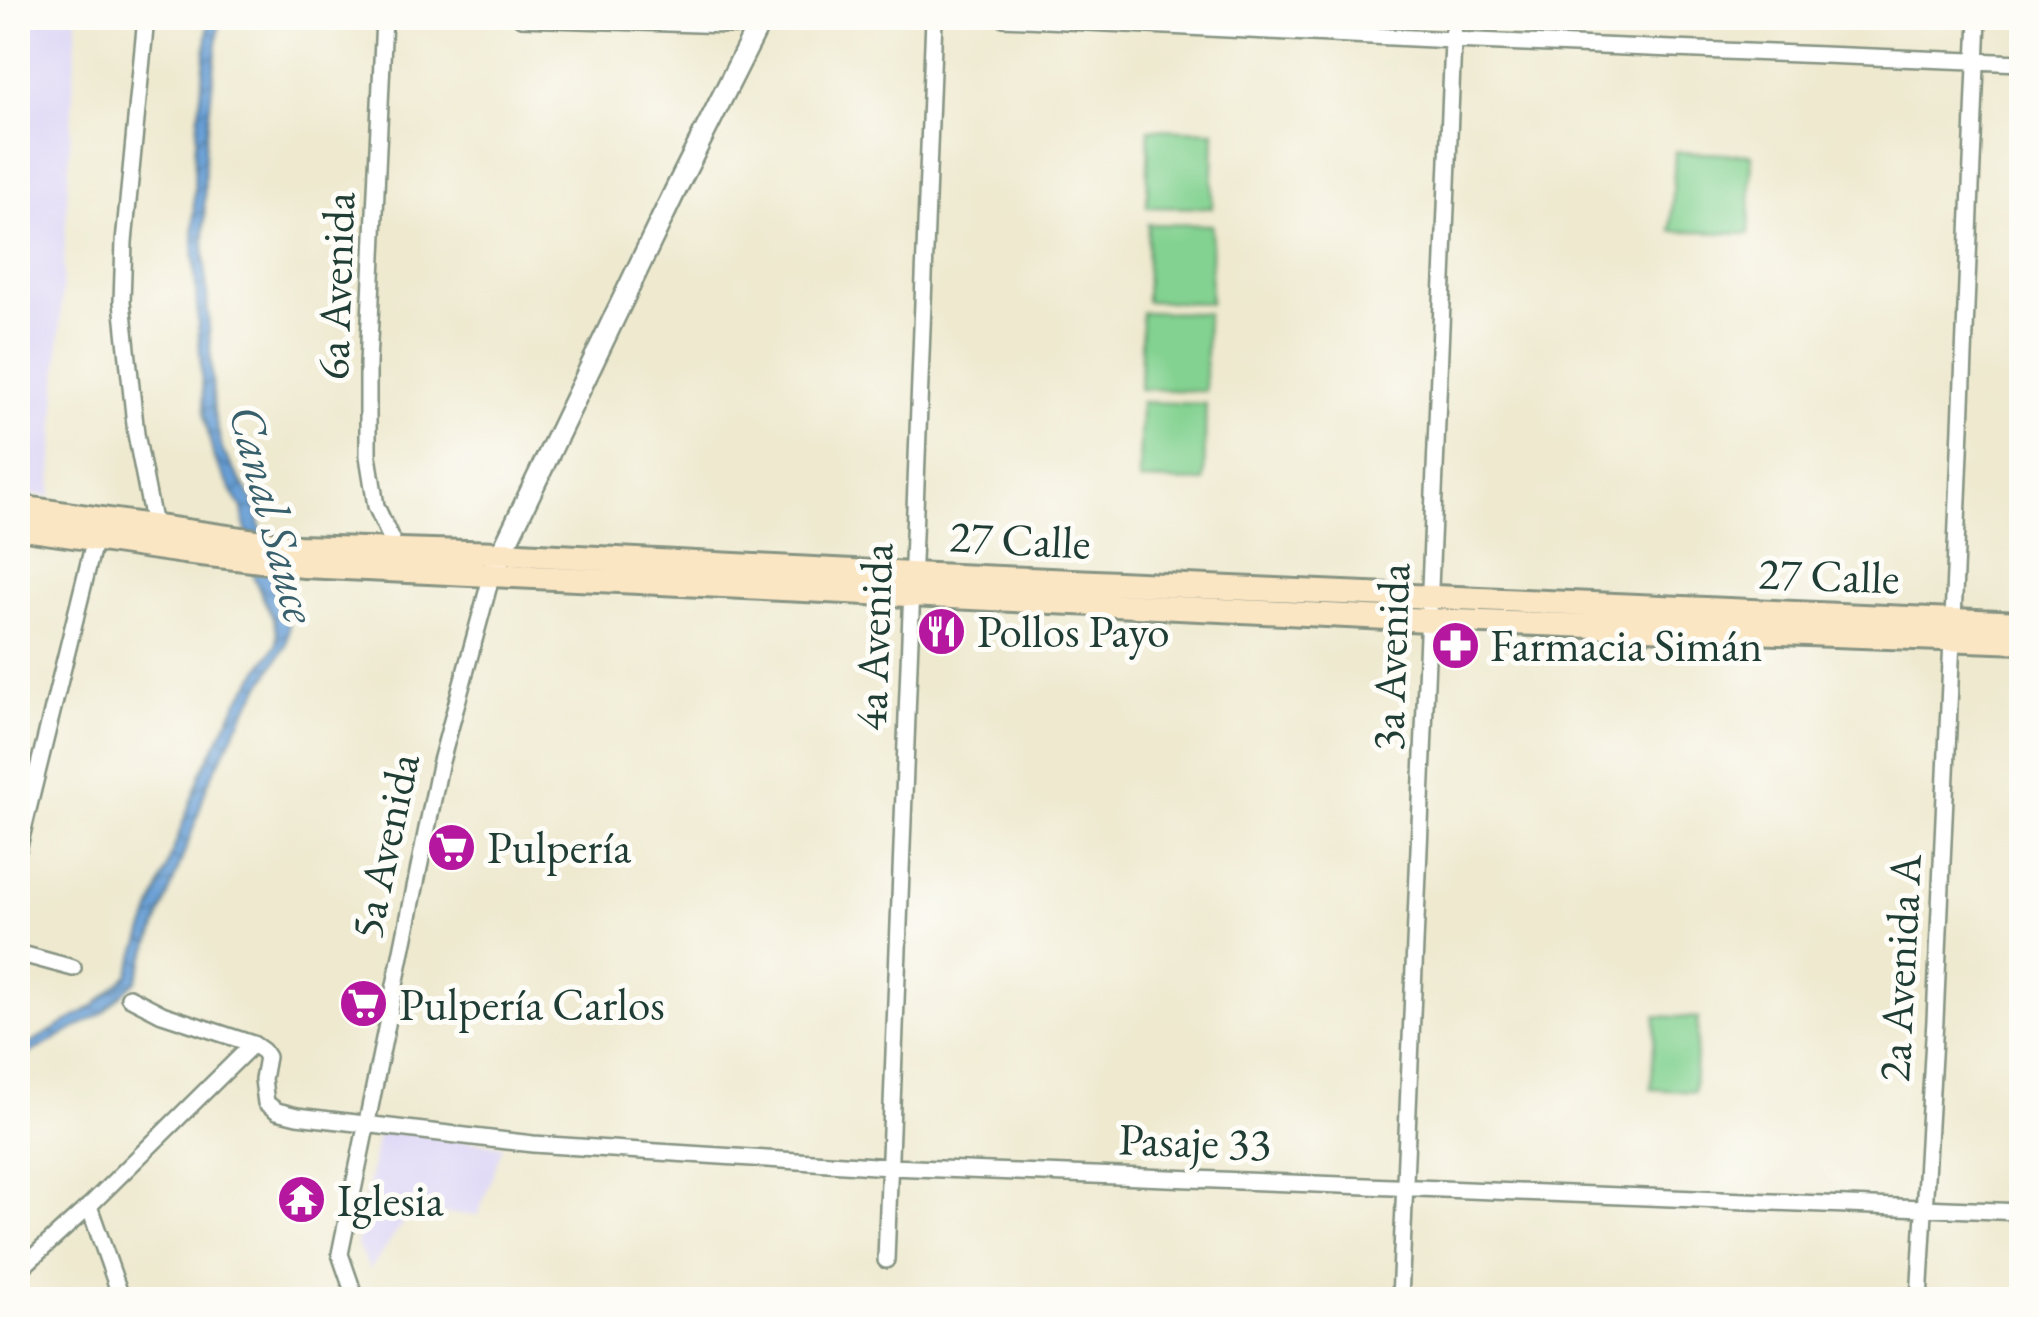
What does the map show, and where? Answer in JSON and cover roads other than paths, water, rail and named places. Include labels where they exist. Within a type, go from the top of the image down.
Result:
[{"type":"main road","name":"27 Calle","points":[[18,507],[154,526],[217,545]]},
{"type":"main road","name":"27 Calle","points":[[18,528],[301,556],[1952,630],[2022,642]]},
{"type":"main road","name":"27 Calle","points":[[301,556],[397,552],[496,564]]},
{"type":"main road","name":"27 Calle","points":[[1952,630],[2022,623]]},
{"type":"street","points":[[146,18],[124,242],[122,302],[136,434],[154,526]]},
{"type":"street","name":"6a Avenida","points":[[384,18],[368,364],[368,456],[376,506],[397,552]]},
{"type":"street","points":[[521,18],[760,22]]},
{"type":"street","name":"4a Avenida","points":[[886,1260],[934,18]]},
{"type":"street","points":[[1003,18],[1209,23],[1453,40],[2022,63]]},
{"type":"street","name":"3a Avenida","points":[[1400,1300],[1454,18]]},
{"type":"street","name":"2a Avenida A","points":[[1919,1300],[1978,18]]},
{"type":"street","name":"5a Avenida","points":[[356,1300],[340,1254],[440,765],[496,564],[760,22]]},
{"type":"street","points":[[18,850],[95,538]]},
{"type":"street","points":[[18,953],[73,968]]},
{"type":"street","points":[[18,1270],[89,1206],[253,1044],[162,1014],[128,998]]},
{"type":"street","name":"Pasaje 33","points":[[253,1044],[267,1057],[263,1079],[266,1103],[277,1111],[533,1144],[890,1167],[2022,1212]]},
{"type":"street","points":[[89,1206],[122,1300]]},
{"type":"water","points":[[209,18],[220,18],[205,149],[204,246],[214,413],[223,452],[255,504],[289,627],[286,646],[247,708],[207,785],[136,981],[101,1014],[18,1060],[18,1050],[94,1006],[128,975],[201,773],[237,703],[276,645],[274,621],[254,578],[242,509],[214,459],[204,414],[193,244],[195,150]]},
{"type":"place","name":"Pollos Payo","points":[[942,631]]},
{"type":"place","name":"Farmacia Simán","points":[[1455,645]]},
{"type":"place","name":"Pulpería","points":[[452,847]]},
{"type":"place","name":"Pulpería Carlos","points":[[364,1004]]},
{"type":"place","name":"Iglesia","points":[[302,1200]]},
{"type":"water label","name":"Canal Sauce","points":[[274,514]]}]
